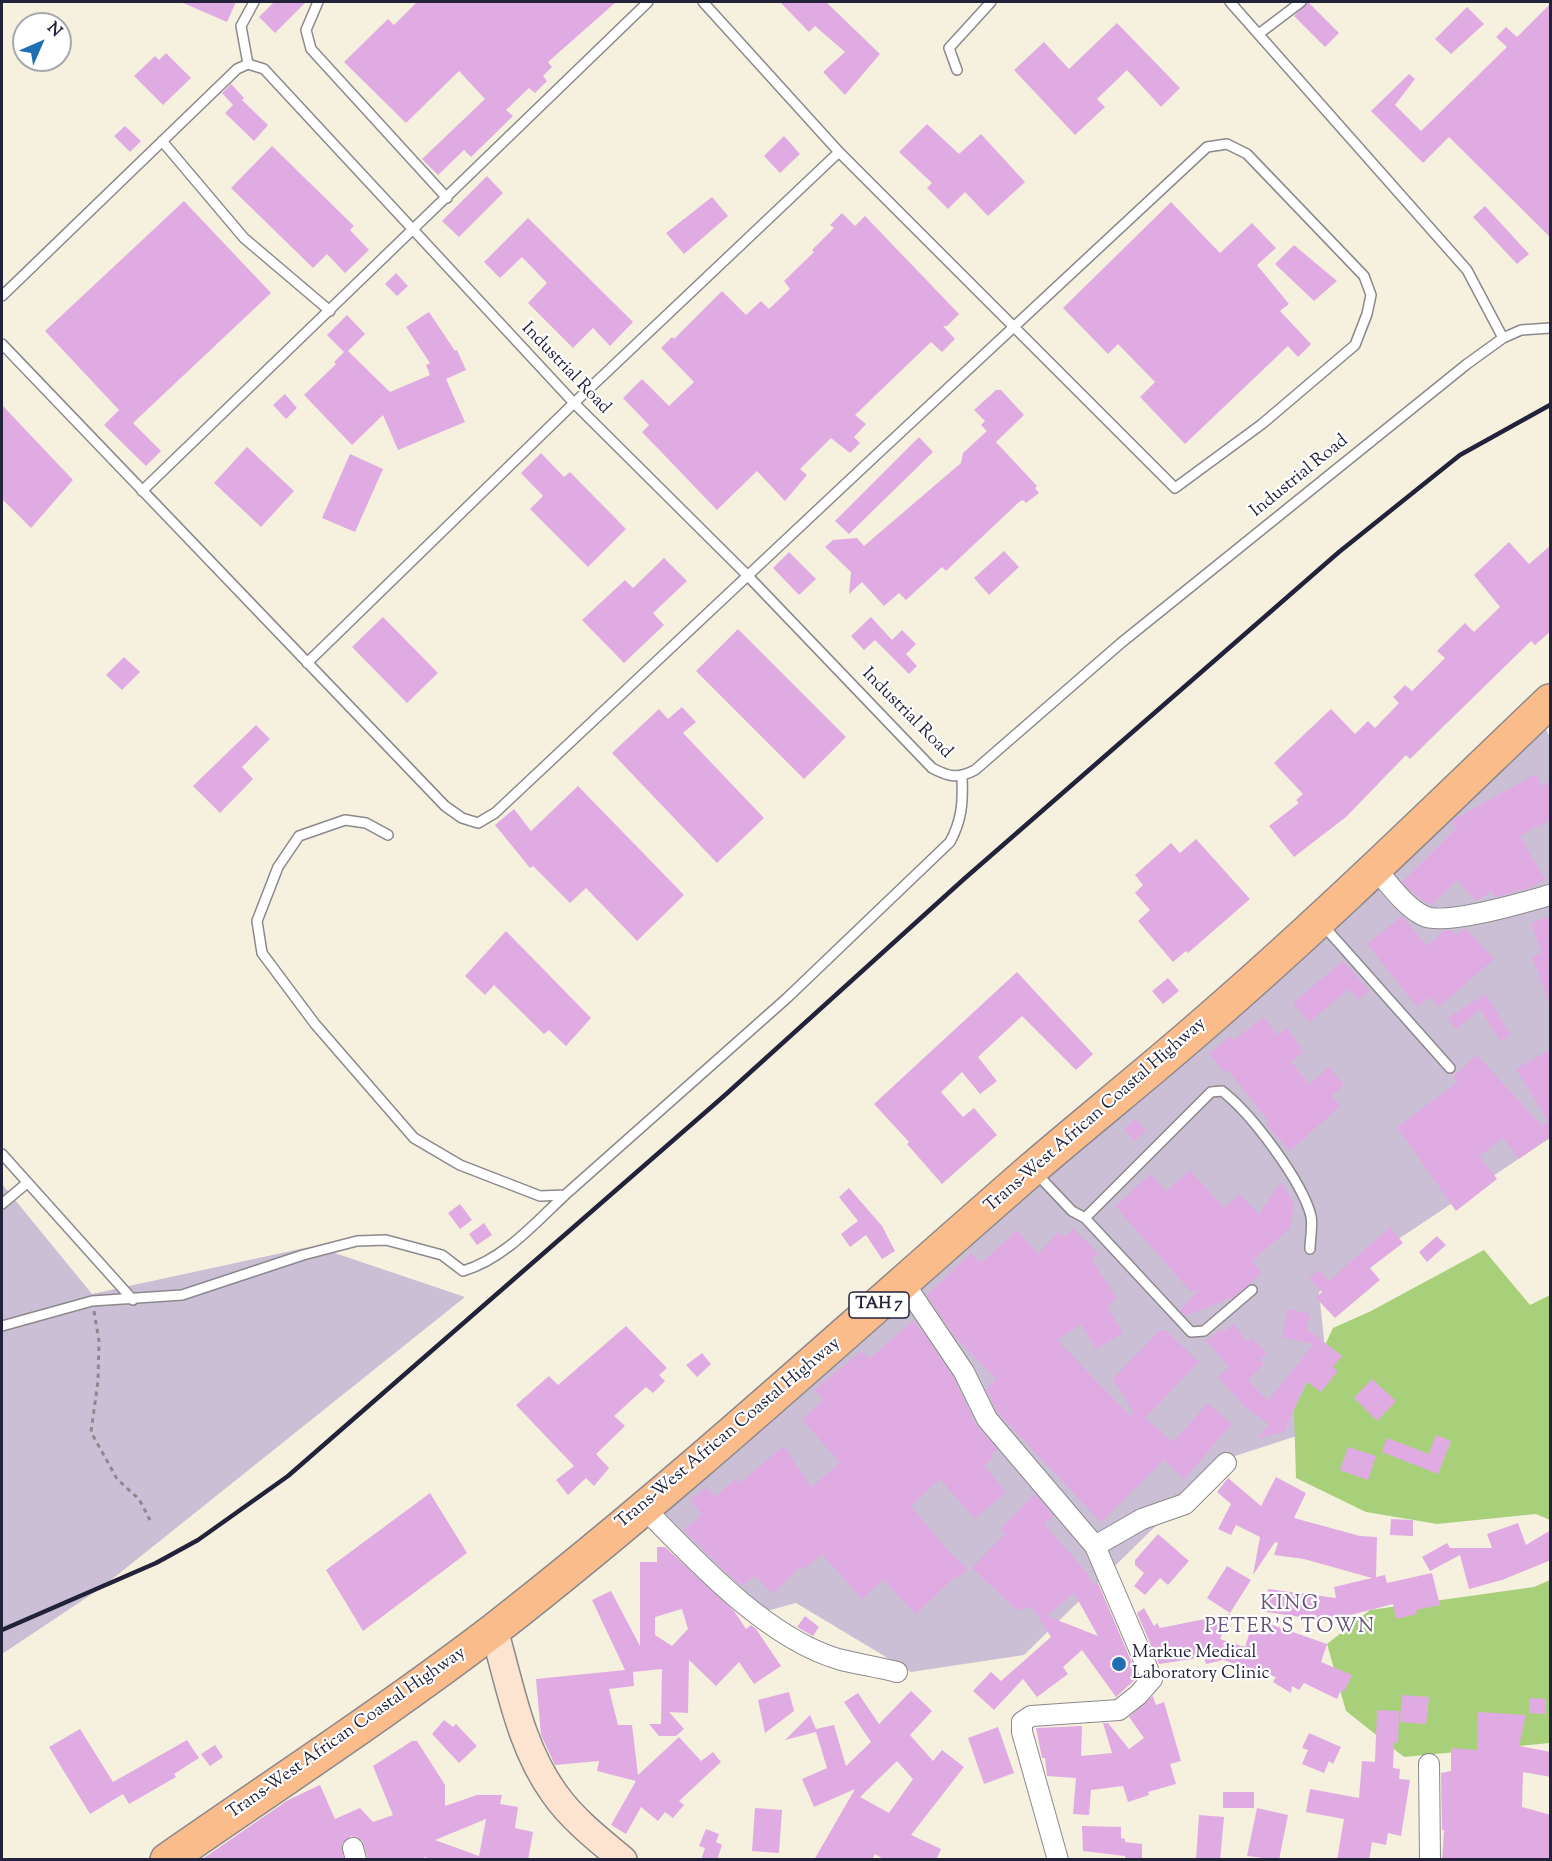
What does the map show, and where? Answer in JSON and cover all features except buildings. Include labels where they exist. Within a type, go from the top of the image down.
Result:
[{"type":"highway","name":"Trans-West African Coastal Highway","points":[[167,1860],[392,1706],[494,1630],[643,1508],[1032,1170],[1207,1022],[1375,868],[1551,701]]},
{"type":"street","points":[[1375,868],[1409,905],[1432,918],[1455,918],[1551,895]]},
{"type":"street","points":[[904,1283],[964,1372],[987,1419],[1095,1546],[1152,1678],[1138,1695],[1119,1710],[1031,1716],[1022,1722],[1022,1732],[1058,1860]]},
{"type":"street","points":[[1095,1546],[1142,1519],[1185,1504],[1226,1462]]},
{"type":"street","points":[[643,1508],[706,1572],[777,1629],[838,1659],[897,1672]]},
{"type":"street","points":[[494,1630],[527,1746],[539,1770],[569,1812],[623,1860]]},
{"type":"street","points":[[1429,1764],[1430,1860]]},
{"type":"lane","points":[[2,296],[237,69],[248,64],[241,26],[254,2]]},
{"type":"lane","points":[[318,2],[306,30],[311,49],[447,198]]},
{"type":"lane","points":[[142,491],[648,2]]},
{"type":"lane","points":[[2,344],[445,806],[462,818],[478,823],[495,813],[747,575],[1013,328],[1207,147],[1227,144],[1247,154],[1364,276],[1371,295],[1367,314],[1355,345],[1262,424],[1175,488],[1013,328],[839,152],[703,2]]},
{"type":"lane","points":[[957,70],[949,48],[991,2]]},
{"type":"lane","points":[[1230,2],[1260,33],[1467,270],[1503,338]]},
{"type":"lane","points":[[1260,33],[1301,2]]},
{"type":"lane","name":"Industrial Road","points":[[248,64],[264,69],[574,403],[747,575],[933,768],[948,776],[962,777],[975,770],[1130,635],[1503,338],[1521,330],[1551,327]]},
{"type":"lane","points":[[162,141],[244,238],[330,311]]},
{"type":"lane","points":[[307,663],[574,403],[839,152]]},
{"type":"lane","points":[[2,1326],[92,1301],[182,1295],[303,1255],[357,1241],[386,1240],[442,1255],[463,1270],[482,1266],[508,1246],[787,998],[950,842],[959,825],[963,807],[962,777]]},
{"type":"lane","points":[[388,835],[366,823],[345,820],[299,836],[278,867],[257,921],[262,954],[315,1024],[414,1138],[460,1165],[540,1196],[565,1195]]},
{"type":"lane","points":[[1319,920],[1450,1068]]},
{"type":"lane","points":[[1085,1218],[1211,1092],[1222,1091],[1232,1099],[1276,1151],[1303,1197],[1312,1218],[1310,1249]]},
{"type":"lane","points":[[2,1154],[132,1300]]},
{"type":"lane","points":[[1032,1170],[1072,1211],[1085,1218],[1191,1332],[1204,1331],[1252,1290]]},
{"type":"lane","points":[[2,1204],[27,1183]]},
{"type":"path","points":[[92,1301],[99,1341],[98,1381],[91,1432],[117,1479],[139,1499],[150,1520]]},
{"type":"shaded area","points":[[1536,706],[1550,738],[1550,1138],[1319,1292],[1333,1424],[1223,1460],[1024,1655],[911,1672],[796,1603],[763,1612],[648,1510]]},
{"type":"shaded area","points":[[2,1184],[92,1294],[314,1246],[465,1297],[101,1588],[2,1654]]},
{"type":"green space","points":[[1484,1250],[1530,1305],[1550,1295],[1550,1520],[1536,1514],[1437,1524],[1366,1512],[1296,1478],[1294,1410],[1333,1328],[1371,1311]]},
{"type":"green space","points":[[1550,1580],[1550,1743],[1404,1757],[1346,1711],[1327,1644],[1370,1610],[1534,1587]]},
{"type":"railway","points":[[2,1630],[156,1563],[198,1540],[288,1476],[724,1096],[964,879],[1339,552],[1460,455],[1550,405]]},
{"type":"place","name":"Markue Medical Laboratory Clinic","points":[[1119,1664]]},
{"type":"district","name":"KING PETER'S TOWN","points":[[1290,1618]]}]
